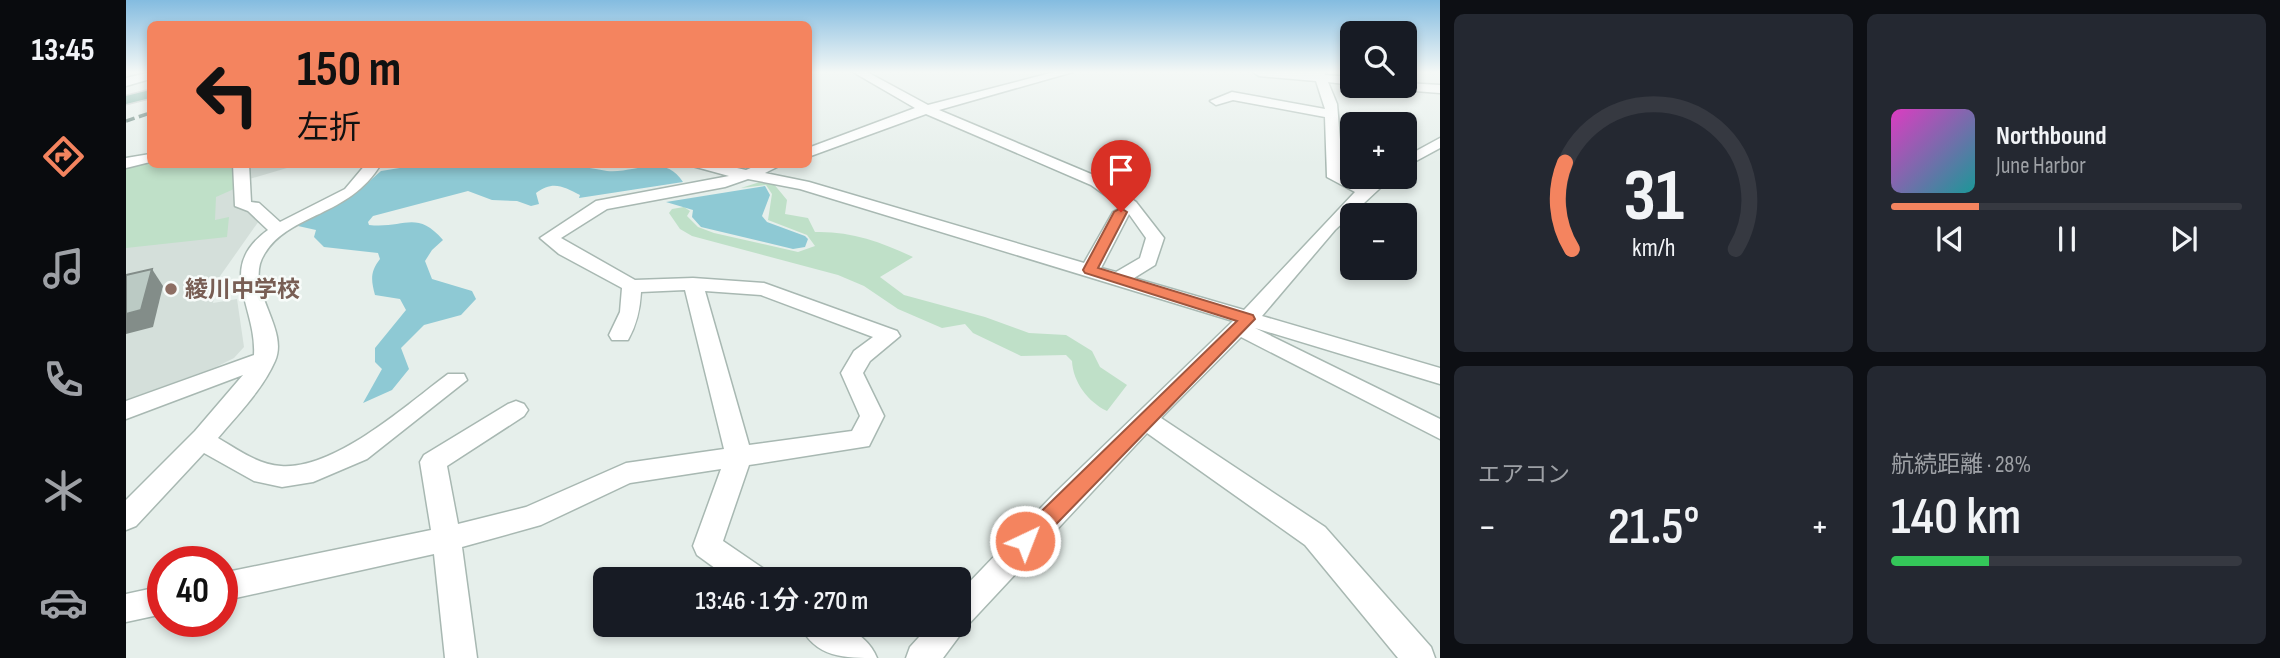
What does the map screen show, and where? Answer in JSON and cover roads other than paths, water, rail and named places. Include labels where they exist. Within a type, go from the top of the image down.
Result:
[{"type":"street","points":[[915,103],[1097,182],[1117,194],[1156,238],[1149,261],[1118,278]]},
{"type":"street","points":[[812,152],[950,103]]},
{"type":"street","points":[[1269,103],[1331,114]]},
{"type":"street","points":[[1328,103],[1331,114],[1335,177],[1340,178]]},
{"type":"street","points":[[1417,156],[1440,142]]},
{"type":"street","points":[[126,163],[147,159]]},
{"type":"street","points":[[241,168],[243,206],[253,207],[280,231]]},
{"type":"street","points":[[126,518],[246,389],[265,359],[264,324],[248,275],[256,252],[280,231],[339,198],[366,177],[372,168]]},
{"type":"street","points":[[712,168],[803,185],[1118,278],[1242,323],[1440,376]]},
{"type":"street","points":[[238,584],[447,539],[531,517],[626,473],[860,439],[872,416],[852,373],[862,356],[889,337],[764,289],[693,284],[632,286],[565,250],[549,238],[602,205],[748,175],[766,168]]},
{"type":"street","points":[[971,602],[1043,522],[1242,323],[1369,189]]},
{"type":"street","points":[[1090,270],[1121,212]]},
{"type":"street","points":[[693,284],[738,456],[707,546],[736,567]]},
{"type":"street","points":[[620,335],[630,312],[632,286]]},
{"type":"street","points":[[1242,323],[1440,430]]},
{"type":"street","points":[[126,411],[265,359]]},
{"type":"street","points":[[200,439],[254,471],[282,477],[313,472],[358,452],[456,380]]},
{"type":"street","points":[[461,658],[447,539],[433,463],[516,410]]},
{"type":"street","points":[[1146,420],[1315,536],[1419,658]]},
{"type":"street","points":[[126,608],[147,603]]},
{"type":"street","points":[[832,637],[861,658]]},
{"type":"street","points":[[922,658],[940,637]]},
{"type":"water","points":[[400,168],[588,168],[617,171],[667,168],[683,182],[579,198],[580,195],[569,189],[553,186],[536,193],[539,204],[531,206],[517,201],[492,200],[468,191],[373,216],[368,222],[369,225],[409,222],[425,225],[434,231],[443,240],[425,261],[432,279],[472,291],[476,299],[461,315],[424,325],[401,348],[409,369],[392,390],[363,403],[382,369],[375,362],[375,348],[406,310],[400,299],[375,295],[372,276],[380,259],[378,253],[324,247],[314,237],[316,230],[298,226],[358,191],[381,171]]},
{"type":"water","points":[[765,186],[770,195],[762,216],[767,222],[805,236],[808,239],[805,247],[793,249],[701,227],[692,217],[693,210],[666,202]]},
{"type":"railway","points":[[126,121],[147,114]]},
{"type":"place","name":"綾川中学校","points":[[171,289]]}]
